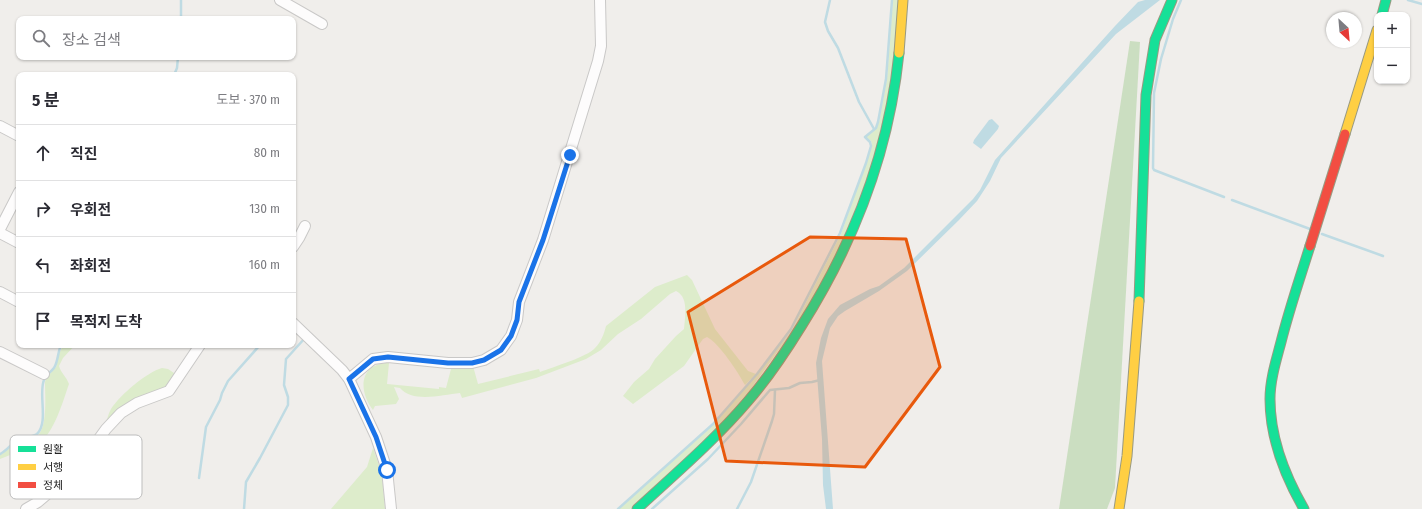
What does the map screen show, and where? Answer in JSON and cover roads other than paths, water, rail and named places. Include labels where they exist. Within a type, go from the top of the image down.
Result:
[{"type":"street","points":[[280,0],[322,24]]},
{"type":"street","points":[[349,379],[373,359],[388,357],[448,363],[472,363],[484,360],[501,350],[511,336],[517,320],[519,302],[543,240],[598,61],[601,46],[600,0]]},
{"type":"street","points":[[637,509],[699,452],[743,408],[792,342],[822,293],[845,248],[867,199],[887,130],[900,51],[903,0]]},
{"type":"street","points":[[1119,509],[1127,456],[1138,323],[1146,95],[1155,40],[1172,0]]},
{"type":"street","points":[[1383,12],[1386,0]]},
{"type":"street","points":[[1304,509],[1289,481],[1273,428],[1270,399],[1273,371],[1287,319],[1374,40]]},
{"type":"street","points":[[0,126],[16,134]]},
{"type":"street","points":[[0,229],[16,198]]},
{"type":"street","points":[[296,242],[305,226]]},
{"type":"street","points":[[0,233],[16,241]]},
{"type":"street","points":[[0,292],[16,300]]},
{"type":"street","points":[[296,325],[342,370],[349,379],[376,437],[387,470],[391,509]]},
{"type":"street","points":[[102,435],[121,413],[137,403],[169,391],[198,348]]},
{"type":"street","points":[[0,352],[44,374]]},
{"type":"street","points":[[26,509],[42,499]]},
{"type":"water","points":[[1145,0],[1160,0],[1116,34],[1001,158],[990,181],[977,201],[959,220],[907,271],[879,291],[838,316],[830,328],[822,361],[833,509],[826,509],[823,485],[822,439],[816,363],[821,338],[828,319],[840,305],[870,289],[879,286],[904,268],[973,199],[980,190],[995,160],[1115,26],[1138,2]]},
{"type":"water","points":[[992,119],[999,126],[998,129],[981,149],[973,143],[974,140],[989,120]]},
{"type":"waterway","points":[[181,0],[181,16]]},
{"type":"waterway","points":[[830,0],[825,22],[828,31],[838,48],[859,102],[874,129]]},
{"type":"waterway","points":[[618,509],[713,424],[757,374],[791,329],[840,233],[866,163],[871,146],[870,142],[865,137],[876,128],[886,79],[892,0]]},
{"type":"waterway","points":[[1181,0],[1173,19],[1161,59],[1154,93],[1153,168],[1154,170],[1224,197]]},
{"type":"waterway","points":[[1408,0],[1422,4]]},
{"type":"waterway","points":[[175,72],[178,60]]},
{"type":"waterway","points":[[1232,200],[1310,229]]},
{"type":"waterway","points":[[1322,234],[1383,256]]},
{"type":"waterway","points":[[296,348],[305,338]]},
{"type":"waterway","points":[[35,435],[40,429],[42,422],[42,386],[45,378],[55,366],[60,348]]},
{"type":"waterway","points":[[199,478],[206,427],[228,381],[257,348]]},
{"type":"waterway","points":[[244,509],[246,482],[288,405],[288,397],[284,385],[286,359],[296,348]]},
{"type":"waterway","points":[[652,509],[708,459],[770,390],[789,388],[800,383],[820,380]]},
{"type":"waterway","points":[[737,509],[751,482],[772,421],[774,414],[775,390]]},
{"type":"waterway","points":[[0,454],[10,446]]}]
